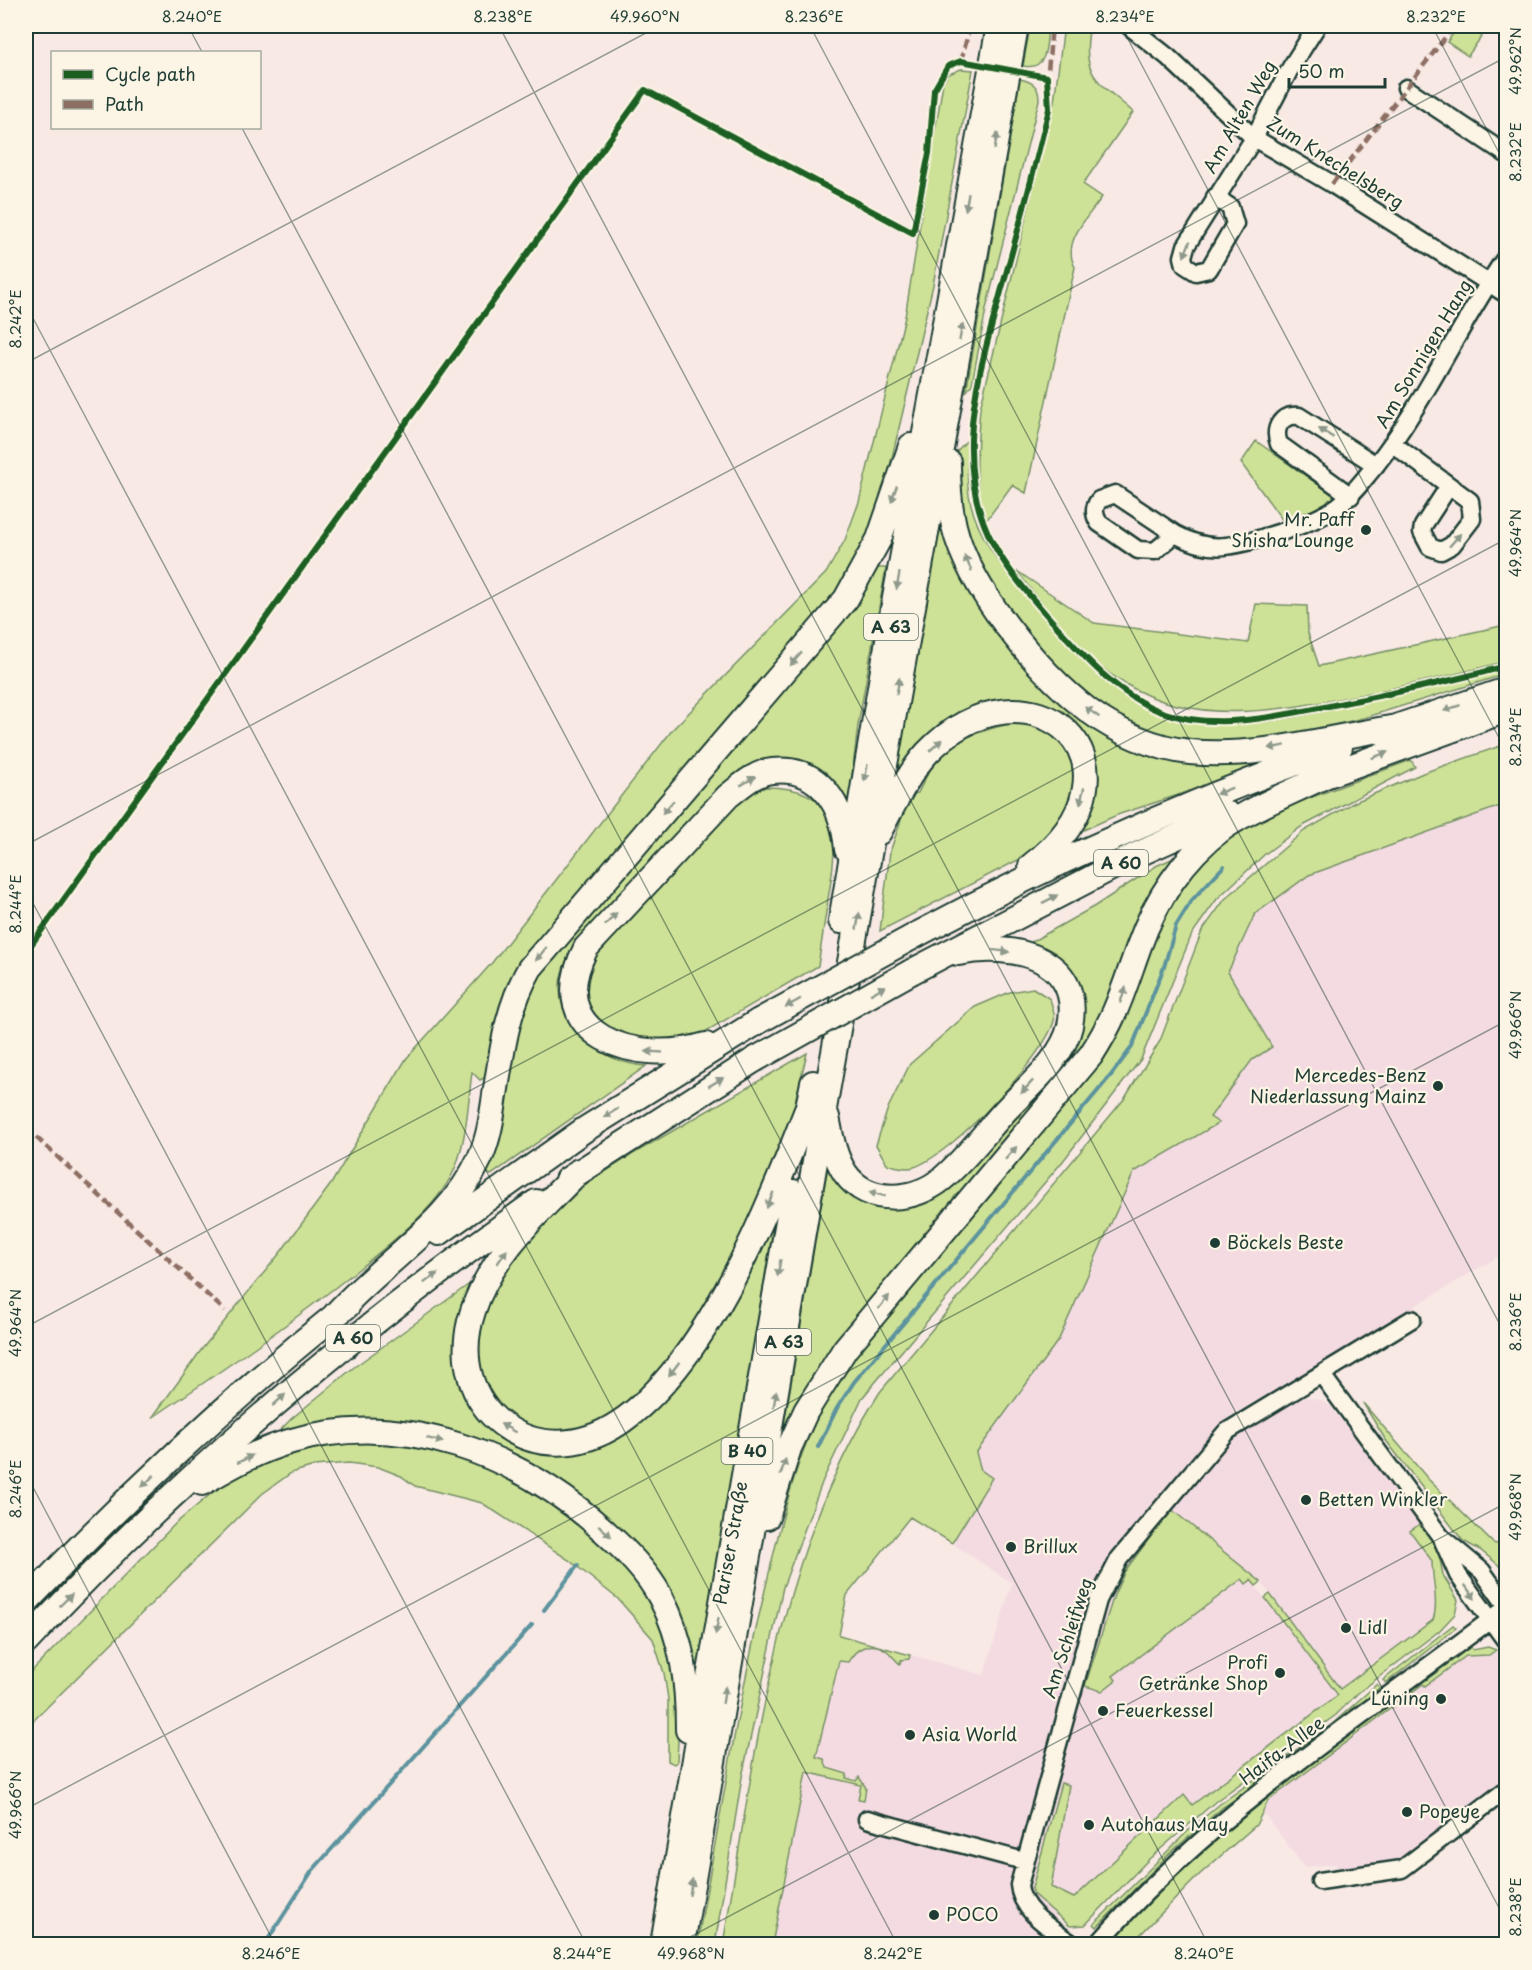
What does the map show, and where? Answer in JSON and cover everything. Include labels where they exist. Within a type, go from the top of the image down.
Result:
[{"type":"highway","name":"A 63","points":[[817,1105],[871,847],[999,26]]},
{"type":"highway","name":"A 63","points":[[743,1581],[817,1105],[849,875],[943,385],[1016,26]]},
{"type":"highway","points":[[943,385],[948,421],[950,501],[954,527],[965,558],[984,592],[1008,627],[1057,681],[1089,711],[1125,732],[1157,745],[1189,752],[1231,753],[1397,727]]},
{"type":"highway","points":[[335,1315],[362,1286],[436,1221],[464,1187],[475,1167],[491,1125],[507,1022],[520,986],[538,956],[846,599],[879,538],[943,385]]},
{"type":"highway","name":"A 60","points":[[26,1602],[182,1448],[335,1315],[415,1252],[533,1165],[732,1037],[1000,890],[1161,817],[1397,727],[1506,690]]},
{"type":"highway","name":"A 60","points":[[26,1642],[143,1525],[305,1377],[424,1282],[579,1171],[754,1060],[917,968],[1134,856],[1215,820],[1325,776],[1506,710]]},
{"type":"highway","points":[[871,847],[914,771],[925,755],[941,740],[972,721],[993,715],[1011,712],[1042,715],[1065,728],[1082,754],[1086,779],[1084,793],[1066,834],[1045,855],[1000,890]]},
{"type":"highway","points":[[732,1037],[672,1053],[637,1051],[605,1041],[591,1029],[580,1014],[575,1000],[576,972],[586,948],[728,796],[743,783],[772,771],[795,772],[820,785],[830,796],[843,819],[849,875]]},
{"type":"highway","points":[[743,1581],[789,1448],[825,1378],[872,1317],[1091,1055],[1112,1023],[1156,905],[1176,875],[1191,856],[1224,827],[1325,776]]},
{"type":"highway","points":[[817,1105],[847,1175],[868,1192],[884,1196],[916,1194],[949,1172],[1051,1061],[1066,1038],[1070,1026],[1070,995],[1064,979],[1042,960],[1000,950],[974,950],[917,968]]},
{"type":"highway","points":[[579,1171],[526,1226],[492,1271],[472,1313],[466,1345],[470,1378],[475,1393],[487,1412],[505,1427],[517,1433],[556,1443],[595,1436],[618,1424],[639,1407],[669,1376],[734,1277],[817,1105]]},
{"type":"highway","name":"Pariser Straße","points":[[663,1944],[688,1796],[817,1105]]},
{"type":"highway","points":[[143,1525],[229,1467],[259,1451],[317,1436],[373,1431],[397,1432],[468,1448],[508,1464],[543,1483],[582,1511],[638,1565],[660,1597],[685,1663],[688,1796]]},
{"type":"highway","name":"Pariser Straße","points":[[681,1944],[743,1581]]},
{"type":"street","name":"Zum Knechelsberg","points":[[1129,26],[1168,57],[1254,138],[1332,184],[1506,294]]},
{"type":"street","name":"Am Alten Weg","points":[[1215,197],[1254,138],[1291,67],[1317,26]]},
{"type":"street","points":[[1406,88],[1506,154]]},
{"type":"street","name":"Am Sonnigen Hang","points":[[1174,534],[1204,547],[1233,545],[1305,523],[1337,507],[1351,496],[1393,444],[1488,283],[1506,258]]},
{"type":"street","points":[[1351,496],[1279,444],[1276,436],[1279,424],[1287,417],[1299,416],[1376,465]]},
{"type":"street","name":"Am Sonnigen Hang","points":[[1393,444],[1449,486]]},
{"type":"street","name":"Am Schleifweg","points":[[1072,1944],[1025,1904],[1019,1885],[1068,1700],[1106,1580],[1119,1559],[1164,1503],[1226,1432],[1247,1417],[1322,1375],[1412,1319]]},
{"type":"street","points":[[1322,1375],[1441,1537],[1458,1575],[1506,1641]]},
{"type":"street","points":[[1441,1537],[1482,1571],[1506,1606]]},
{"type":"street","name":"Haifa-Allee","points":[[1098,1944],[1143,1897],[1228,1818],[1491,1620],[1506,1606]]},
{"type":"street","points":[[1320,1881],[1402,1869],[1506,1790]]},
{"type":"street","points":[[867,1820],[1024,1861]]},
{"type":"shaded area","points":[[1506,804],[1506,1252],[1230,1416],[1193,1454],[1210,1466],[1228,1445],[1247,1429],[1290,1403],[1308,1397],[1323,1401],[1331,1407],[1420,1524],[1411,1532],[1432,1561],[1431,1574],[1436,1606],[1433,1620],[1340,1689],[1261,1582],[1171,1509],[1125,1571],[1114,1595],[1085,1686],[1113,1676],[1242,1579],[1246,1583],[1251,1580],[1338,1695],[1191,1805],[1184,1796],[1074,1898],[1033,1944],[772,1944],[798,1803],[838,1635],[984,1675],[1012,1583],[952,1543],[992,1478],[981,1470],[976,1453],[1059,1339],[1134,1172],[1219,1124],[1210,1117],[1252,1060],[1272,1047],[1228,972],[1255,914],[1309,875]]},
{"type":"shaded area","points":[[1496,1650],[1506,1664],[1506,1781],[1397,1862],[1344,1872],[1334,1864],[1304,1867],[1263,1812],[1268,1801],[1424,1684],[1425,1686],[1466,1656],[1489,1655]]},
{"type":"green space","points":[[1030,26],[1048,26],[1046,48],[1038,64],[1023,66]]},
{"type":"green space","points":[[1064,26],[1090,26],[1088,56],[1090,67],[1101,84],[1133,112],[1083,184],[1102,197],[1078,230],[1071,248],[1075,267],[1026,493],[1012,485],[986,521],[978,480],[980,409],[1054,102]]},
{"type":"green space","points":[[1459,26],[1488,27],[1468,56],[1447,42]]},
{"type":"green space","points":[[961,69],[973,70],[933,285],[879,512],[855,565],[834,600],[520,961],[498,1017],[488,1076],[480,1080],[472,1072],[460,1155],[449,1181],[439,1195],[400,1235],[335,1288],[258,1345],[152,1418],[202,1349],[280,1253],[331,1184],[406,1059],[491,964],[673,729],[826,573],[845,540],[859,502],[905,317],[943,83],[949,74]]},
{"type":"green space","points":[[1020,79],[1034,85],[1038,91],[1039,100],[986,309],[972,384],[966,392]]},
{"type":"green space","points":[[967,440],[968,488],[973,513],[988,546],[998,561],[1057,631],[1096,672],[1126,694],[1159,712],[1185,720],[1212,724],[1270,721],[1329,710],[1506,668],[1506,674],[1363,718],[1305,732],[1242,743],[1165,739],[1103,710],[1037,649],[973,558],[955,485],[956,452]]},
{"type":"green space","points":[[1256,441],[1337,498],[1326,508],[1286,525],[1241,463]]},
{"type":"green space","points":[[941,507],[952,544],[1098,726],[1285,756],[1224,780],[1117,815],[1077,833],[1088,751],[1001,707],[893,788]]},
{"type":"green space","points":[[876,568],[886,568],[858,725],[848,810],[827,777],[816,767],[805,762],[791,759],[727,783],[573,947],[560,981],[562,1003],[567,1017],[587,1042],[615,1059],[646,1066],[491,1175],[484,1171],[517,1020],[531,985]]},
{"type":"green space","points":[[1017,571],[1094,623],[1248,643],[1256,604],[1307,606],[1308,633],[1319,666],[1506,625],[1506,661],[1452,675],[1300,706],[1239,712],[1209,711],[1180,706],[1152,697],[1124,683],[1093,660],[1065,632]]},
{"type":"green space","points":[[1022,721],[1061,738],[1074,766],[1073,795],[1045,846],[880,931],[890,852],[910,794],[918,793],[934,763],[952,746],[974,734]]},
{"type":"green space","points":[[1506,744],[1506,804],[1309,875],[1255,914],[1228,972],[1272,1047],[1252,1060],[1210,1117],[1219,1123],[1134,1172],[1059,1339],[976,1453],[981,1470],[992,1478],[952,1543],[910,1517],[847,1595],[839,1635],[910,1655],[909,1659],[901,1660],[900,1664],[886,1650],[869,1646],[859,1649],[848,1662],[839,1661],[816,1757],[824,1759],[827,1768],[847,1774],[846,1778],[856,1781],[859,1777],[866,1788],[864,1800],[858,1799],[861,1785],[806,1772],[772,1944],[723,1944],[759,1731],[792,1590],[815,1522],[844,1455],[880,1392],[1125,1098],[1160,1041],[1202,931],[1225,899],[1304,831],[1355,802],[1423,773]]},
{"type":"green space","points":[[1411,760],[1415,767],[1301,827],[1265,854],[1217,899],[1192,934],[1141,1059],[1063,1161],[862,1398],[823,1480],[783,1587],[742,1777],[715,1944],[697,1944],[746,1678],[779,1530],[796,1471],[819,1414],[833,1387],[850,1361],[1039,1133],[1178,886],[1222,838],[1299,802]]},
{"type":"green space","points":[[766,787],[791,789],[809,795],[822,805],[829,818],[834,852],[818,966],[684,1044],[622,1042],[585,1008],[585,968],[597,947],[667,873],[747,794]]},
{"type":"green space","points":[[1178,856],[1092,1038],[779,1454],[829,1159],[913,1203],[1082,1019],[1026,945],[1095,906],[1156,866]]},
{"type":"green space","points":[[1033,988],[1050,999],[1054,1010],[1054,1021],[1047,1037],[1015,1081],[971,1126],[930,1159],[911,1168],[887,1164],[876,1145],[888,1108],[910,1064],[975,1007],[1010,992]]},
{"type":"green space","points":[[807,1053],[792,1114],[767,1190],[714,1290],[660,1371],[625,1405],[592,1428],[542,1434],[504,1417],[477,1374],[477,1329],[484,1299],[525,1241],[589,1182]]},
{"type":"green space","points":[[777,1205],[694,1699],[665,1590],[490,1447],[273,1438],[291,1419],[353,1368],[479,1277],[460,1344],[513,1440],[637,1418]]},
{"type":"green space","points":[[1363,1403],[1429,1480],[1493,1543],[1506,1546],[1506,1571],[1480,1550],[1463,1541],[1385,1439]]},
{"type":"green space","points":[[330,1442],[395,1442],[438,1450],[512,1478],[589,1530],[634,1578],[655,1609],[674,1666],[679,1719],[677,1762],[674,1764],[668,1761],[668,1699],[664,1673],[653,1639],[618,1599],[569,1560],[482,1503],[415,1486],[401,1476],[378,1467],[349,1463],[314,1466],[291,1473],[262,1494],[26,1728],[26,1677],[175,1524],[231,1477],[263,1461]]},
{"type":"green space","points":[[1171,1509],[1261,1582],[1256,1586],[1251,1580],[1246,1584],[1242,1579],[1113,1676],[1116,1680],[1102,1691],[1085,1686],[1114,1595],[1125,1571]]},
{"type":"green space","points":[[1420,1524],[1438,1549],[1443,1575],[1458,1600],[1455,1614],[1439,1631],[1358,1693],[1336,1715],[1216,1801],[1149,1859],[1085,1925],[1070,1926],[1034,1895],[1032,1888],[1061,1783],[1069,1785],[1051,1887],[1074,1898],[1184,1795],[1192,1805],[1338,1695],[1265,1598],[1270,1594],[1340,1689],[1433,1620],[1435,1598],[1432,1561],[1410,1531]]},
{"type":"green space","points":[[1453,1625],[1456,1628],[1386,1683],[1383,1680]]},
{"type":"green space","points":[[1468,1644],[1473,1650],[1488,1647],[1496,1650],[1489,1655],[1466,1656],[1425,1686],[1423,1684],[1268,1801],[1256,1825],[1199,1875],[1133,1942],[1134,1944],[1114,1944],[1110,1940],[1215,1838],[1266,1796]]},
{"type":"green space","points":[[1377,1684],[1380,1687],[1344,1720],[1264,1781],[1223,1807],[1169,1854],[1097,1927],[1094,1924],[1189,1830],[1220,1804],[1330,1726]]},
{"type":"waterway","points":[[818,1447],[837,1408],[854,1382],[1112,1074],[1132,1047],[1164,967],[1176,926],[1192,900],[1224,866]]},
{"type":"waterway","points":[[544,1610],[578,1565]]},
{"type":"waterway","points":[[265,1944],[312,1871],[532,1625]]},
{"type":"marked path","points":[[961,61],[970,26]]},
{"type":"marked path","points":[[1047,82],[1052,26]]},
{"type":"marked path","points":[[1332,184],[1454,26]]},
{"type":"marked path","points":[[26,1128],[225,1311]]},
{"type":"cycle path","points":[[26,952],[645,90],[913,233],[929,153],[934,90],[948,66],[961,61],[1047,77],[1049,109],[983,359],[972,419],[972,466],[980,513],[998,553],[1011,572],[1070,641],[1112,682],[1145,704],[1162,712],[1185,718],[1235,721],[1286,714],[1470,676],[1506,666]]},
{"type":"place","name":"Mr. Paff Shisha Lounge","points":[[1366,530]]},
{"type":"place","name":"Mercedes-Benz Niederlassung Mainz","points":[[1438,1086]]},
{"type":"place","name":"Böckels Beste","points":[[1215,1243]]},
{"type":"place","name":"Betten Winkler","points":[[1306,1500]]},
{"type":"place","name":"Brillux","points":[[1011,1547]]},
{"type":"place","name":"Lidl","points":[[1346,1628]]},
{"type":"place","name":"Profi Getränke Shop","points":[[1280,1673]]},
{"type":"place","name":"Lüning","points":[[1441,1699]]},
{"type":"place","name":"Feuerkessel","points":[[1103,1711]]},
{"type":"place","name":"Asia World","points":[[910,1735]]},
{"type":"place","name":"Popeye","points":[[1407,1812]]},
{"type":"place","name":"Autohaus May","points":[[1089,1825]]},
{"type":"place","name":"POCO","points":[[934,1915]]}]
